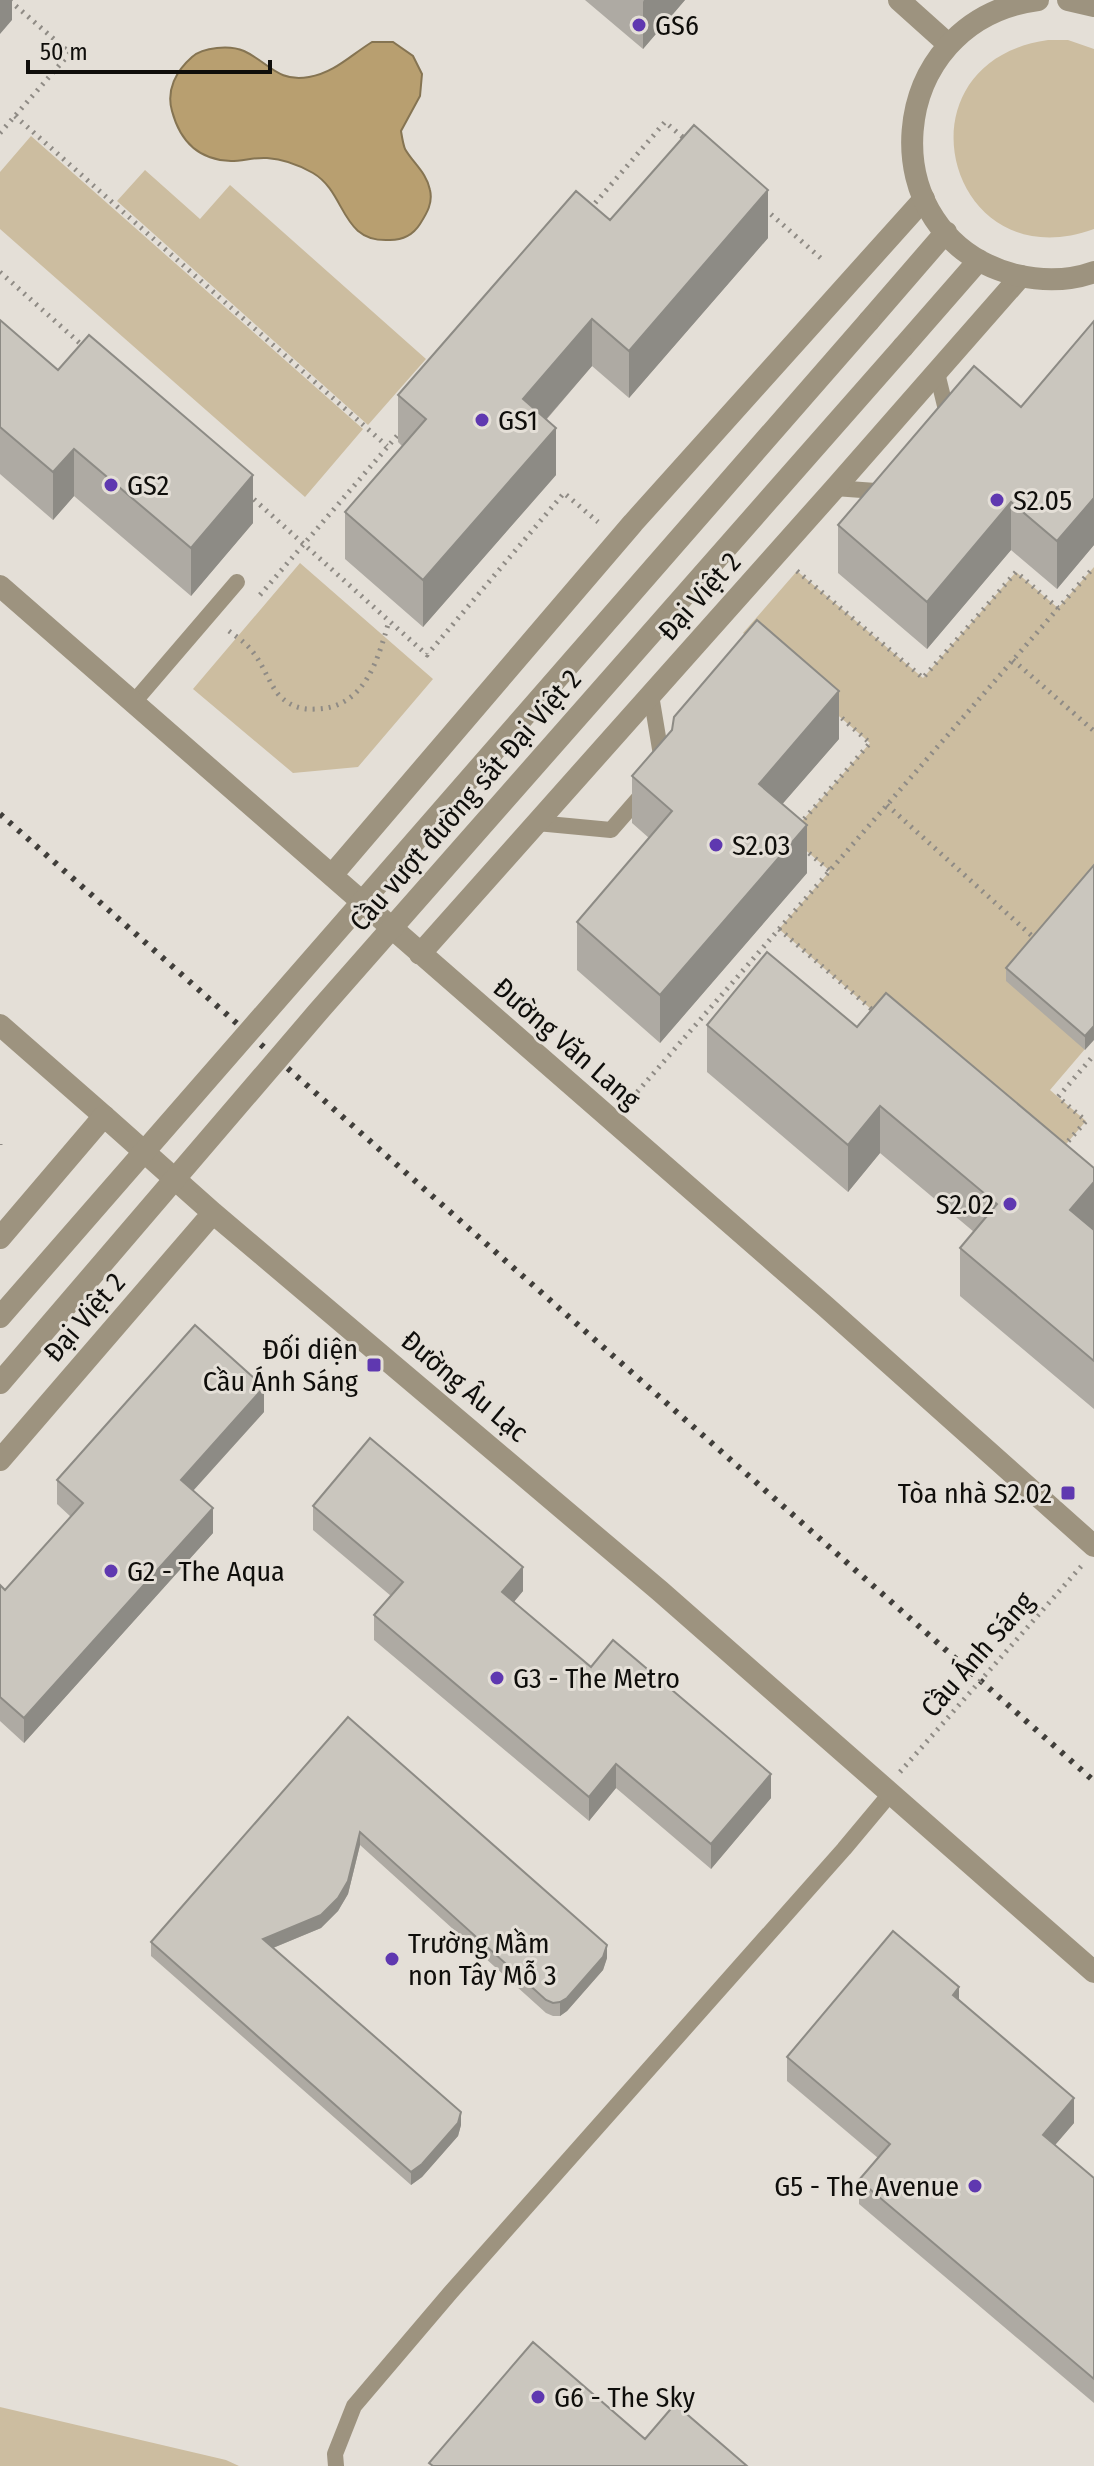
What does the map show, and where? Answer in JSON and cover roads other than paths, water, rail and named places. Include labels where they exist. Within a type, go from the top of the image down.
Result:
[{"type":"street","points":[[899,0],[948,44]]},
{"type":"street","points":[[1038,0],[992,12],[969,26],[948,44],[931,67],[913,118],[911,146],[915,173],[924,199],[946,232],[979,260],[1004,272],[1057,280],[1094,272]]},
{"type":"street","points":[[1068,0],[1094,6]]},
{"type":"street","points":[[332,875],[633,523],[924,199]]},
{"type":"street","name":"Cầu vượt đường sắt Đại Việt 2","points":[[0,1317],[946,232]]},
{"type":"street","name":"Cầu vượt đường sắt Đại Việt 2","points":[[0,1383],[328,1001],[979,260]]},
{"type":"street","name":"Đại Việt 2","points":[[420,954],[1021,276]]},
{"type":"street","name":"Đường Văn Lang","points":[[0,586],[813,1296],[1090,1554]]},
{"type":"street","name":"Đường Âu Lạc","points":[[0,1025],[213,1213],[660,1591],[1094,1972]]},
{"type":"street","points":[[0,1238],[104,1116]]},
{"type":"street","name":"Đại Việt 2","points":[[0,1460],[213,1213]]},
{"type":"lane","points":[[937,373],[950,426],[940,437]]},
{"type":"lane","points":[[835,488],[893,493],[902,482]]},
{"type":"lane","points":[[134,702],[237,582]]},
{"type":"lane","points":[[537,823],[611,830],[664,770],[651,695]]},
{"type":"lane","points":[[336,2466],[335,2454],[354,2406],[890,1794]]},
{"type":"railway","points":[[0,814],[1094,1781]]},
{"type":"place","name":"GS6","points":[[639,25]]},
{"type":"place","name":"GS1","points":[[482,420]]},
{"type":"place","name":"GS2","points":[[111,485]]},
{"type":"place","name":"S2.05","points":[[997,500]]},
{"type":"place","name":"S2.03","points":[[716,845]]},
{"type":"place","name":"S2.02","points":[[1010,1204]]},
{"type":"place","name":"Đối diện Cầu Ánh Sáng","points":[[374,1365]]},
{"type":"place","name":"Tòa nhà S2.02","points":[[1068,1493]]},
{"type":"place","name":"G2 - The Aqua","points":[[111,1571]]},
{"type":"place","name":"G3 - The Metro","points":[[497,1678]]},
{"type":"place","name":"Trường Mầm non Tây Mỗ 3","points":[[392,1959]]},
{"type":"place","name":"G5 - The Avenue","points":[[975,2186]]},
{"type":"place","name":"G6 - The Sky","points":[[538,2397]]}]
